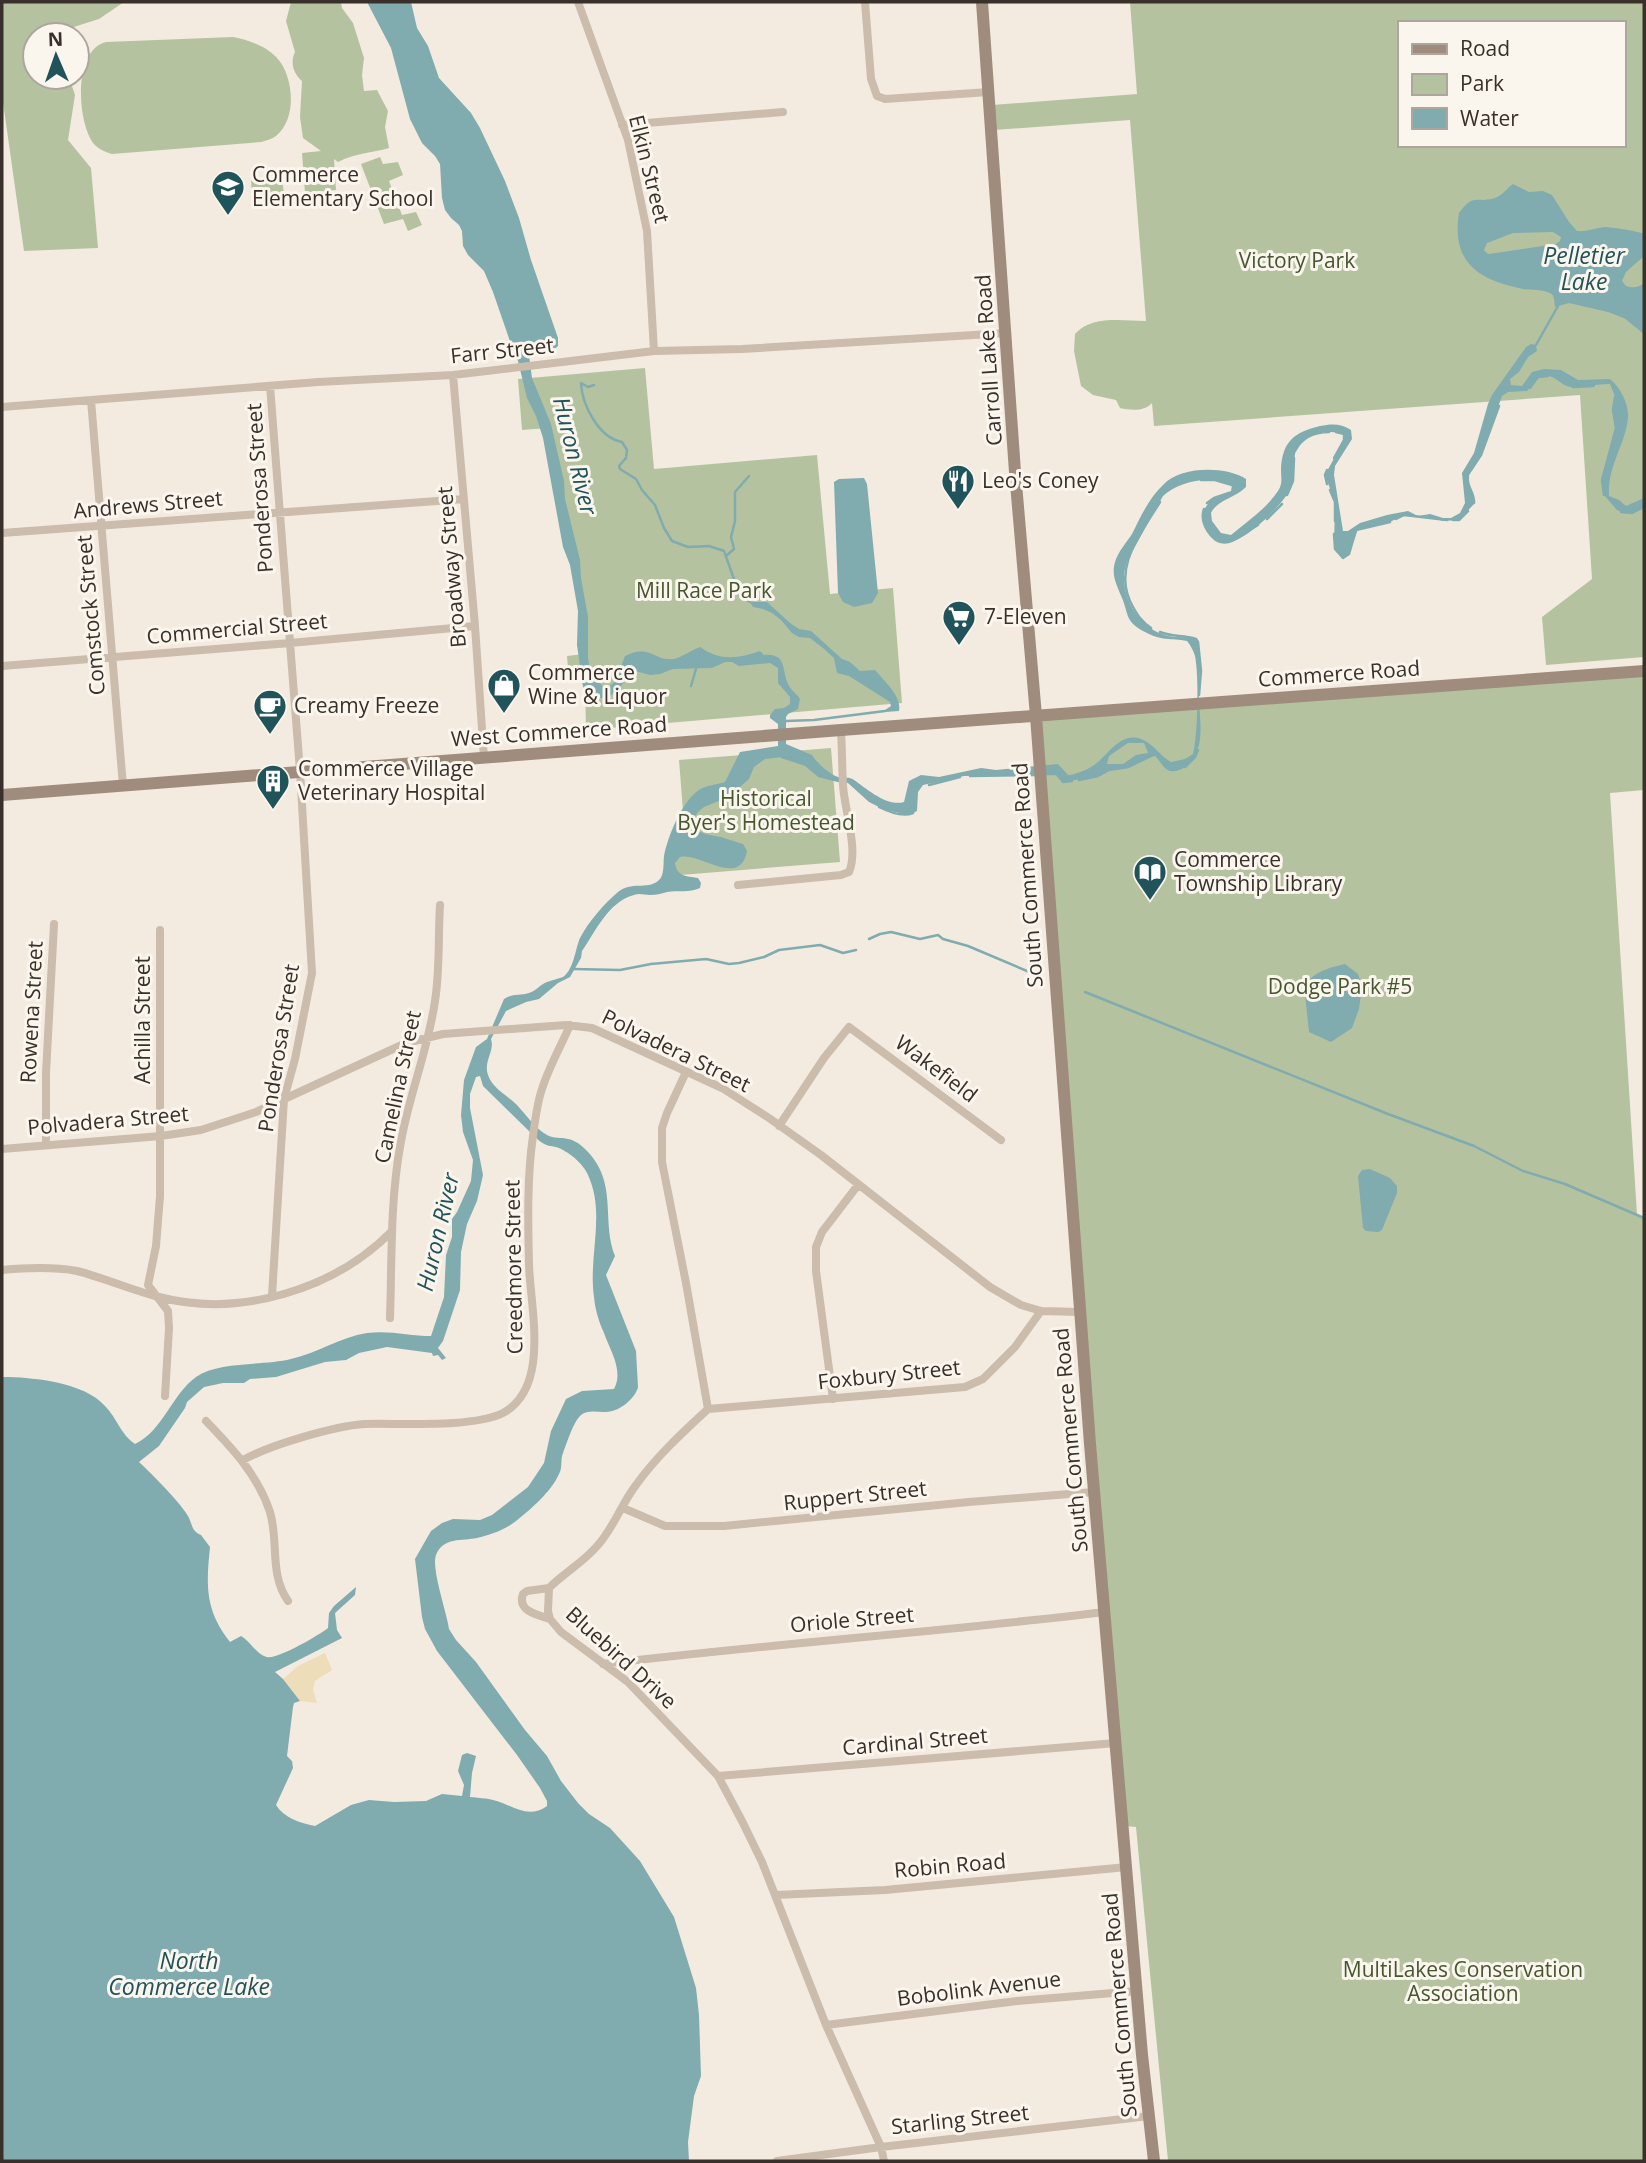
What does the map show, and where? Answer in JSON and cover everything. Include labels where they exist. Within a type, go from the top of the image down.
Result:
[{"type":"street","name":"Elkin Street","points":[[578,2],[628,140],[647,231],[654,351]]},
{"type":"street","points":[[865,2],[871,79],[877,96],[885,99],[989,92]]},
{"type":"street","name":"Carroll Lake Road","points":[[982,2],[1036,716]]},
{"type":"street","points":[[622,125],[783,112]]},
{"type":"street","name":"Farr Street","points":[[2,407],[453,374],[654,351],[742,349],[1007,332]]},
{"type":"street","name":"Broadway Street","points":[[453,374],[484,758]]},
{"type":"street","name":"Ponderosa Street","points":[[270,386],[300,771],[312,973],[298,1048],[284,1099],[272,1296]]},
{"type":"street","name":"Comstock Street","points":[[91,400],[123,786]]},
{"type":"street","name":"Andrews Street","points":[[2,533],[464,499]]},
{"type":"street","name":"Commercial Street","points":[[2,667],[475,626]]},
{"type":"street","name":"Commerce Road","points":[[1036,716],[1644,671]]},
{"type":"street","name":"West Commerce Road","points":[[2,795],[1036,716]]},
{"type":"street","name":"South Commerce Road","points":[[1036,716],[1094,1492],[1154,2161]]},
{"type":"street","points":[[738,884],[841,875],[849,872],[852,865],[842,774],[841,730]]},
{"type":"street","name":"Camelina Street","points":[[390,1318],[392,1231],[399,1149],[410,1095],[428,1038],[435,999],[440,905]]},
{"type":"street","name":"Rowena Street","points":[[46,1144],[46,1073],[54,924]]},
{"type":"street","name":"Achilla Street","points":[[160,930],[160,1196],[156,1246],[148,1284],[168,1311],[165,1396]]},
{"type":"street","name":"Polvadera Street","points":[[2,1149],[161,1136],[201,1130],[256,1112],[406,1043],[443,1034],[570,1026],[592,1028],[722,1088],[779,1126],[990,1287],[1021,1305],[1041,1311],[1080,1312]]},
{"type":"street","name":"Creedmore Street","points":[[243,1460],[322,1433],[361,1424],[476,1421],[502,1413],[521,1398],[532,1365],[534,1346],[529,1264],[533,1137],[541,1090],[570,1026]]},
{"type":"street","name":"Wakefield","points":[[779,1126],[824,1058],[849,1027],[1001,1140]]},
{"type":"street","points":[[686,1072],[662,1128],[662,1162],[687,1283],[708,1409]]},
{"type":"street","points":[[833,1399],[816,1271],[816,1247],[822,1232],[858,1185]]},
{"type":"street","points":[[2,1270],[20,1268],[75,1271],[158,1297],[192,1304],[246,1303],[325,1280],[361,1259],[392,1231]]},
{"type":"street","name":"Foxbury Street","points":[[708,1409],[965,1387],[984,1379],[1015,1346],[1041,1311]]},
{"type":"street","name":"Bluebird Drive","points":[[708,1409],[656,1460],[634,1487],[600,1543],[580,1564],[549,1588],[547,1602],[550,1619],[561,1632],[628,1682],[718,1776],[776,1895],[827,2025],[881,2147],[884,2161]]},
{"type":"street","points":[[206,1420],[243,1460],[257,1482],[271,1514],[277,1575],[281,1590],[288,1601]]},
{"type":"street","name":"Ruppert Street","points":[[623,1508],[665,1526],[723,1526],[1094,1492]]},
{"type":"street","points":[[549,1588],[527,1591],[520,1600],[522,1606],[528,1610],[550,1619]]},
{"type":"street","name":"Oriole Street","points":[[603,1664],[724,1649],[993,1625],[1105,1612]]},
{"type":"street","name":"Cardinal Street","points":[[718,1776],[1116,1743]]},
{"type":"street","name":"Robin Road","points":[[776,1895],[885,1890],[1127,1867]]},
{"type":"street","name":"Bobolink Avenue","points":[[827,2025],[1017,2001],[1137,1991]]},
{"type":"street","name":"Starling Street","points":[[777,2161],[1149,2116]]},
{"type":"green space","points":[[2,2],[124,2],[91,22],[21,21],[21,91],[74,91],[68,140],[91,168],[98,248],[24,251],[2,95]]},
{"type":"green space","points":[[291,2],[341,2],[342,8],[353,23],[364,58],[364,91],[377,90],[388,111],[385,127],[389,148],[338,162],[334,159],[336,190],[305,193],[302,153],[321,151],[303,138],[300,117],[302,81],[293,67],[295,52],[286,21]]},
{"type":"green space","name":"Victory Park","points":[[1130,2],[1644,2],[1644,657],[1546,665],[1542,617],[1592,579],[1580,395],[1154,426],[1152,403],[1141,409],[1120,408],[1116,400],[1093,395],[1081,386],[1074,351],[1075,334],[1090,324],[1117,320],[1146,321],[1130,120],[994,130],[992,105],[1137,94]]},
{"type":"green space","points":[[233,37],[254,43],[277,57],[285,71],[291,101],[287,121],[276,136],[261,142],[112,154],[102,150],[93,143],[88,133],[81,91],[91,91],[91,54],[106,42]]},
{"type":"green space","points":[[380,157],[383,164],[398,162],[403,175],[389,181],[402,215],[416,212],[422,225],[408,231],[403,219],[384,224],[361,164]]},
{"type":"green space","points":[[282,179],[284,194],[252,197],[251,181]]},
{"type":"green space","name":"Mill Race Park","points":[[645,368],[654,469],[817,455],[830,594],[893,588],[902,703],[586,730],[585,680],[569,681],[567,656],[584,654],[583,616],[548,428],[522,430],[518,379]]},
{"type":"green space","name":"Dodge Park #5","points":[[1644,673],[1644,790],[1610,793],[1637,1214],[1644,1217],[1644,2161],[1168,2161],[1136,1827],[1125,1826],[1037,717]]},
{"type":"green space","name":"Historical Byer's Homestead","points":[[831,748],[840,862],[668,876],[683,811],[679,760]]},
{"type":"sand","points":[[325,1653],[332,1670],[315,1681],[313,1690],[317,1703],[300,1701],[283,1679],[298,1666]]},
{"type":"water","name":"North Commerce Lake","points":[[367,2],[411,2],[417,28],[428,46],[439,78],[471,113],[505,181],[558,338],[558,346],[551,351],[529,355],[532,378],[551,424],[580,560],[588,617],[588,658],[591,674],[595,675],[602,686],[608,687],[615,682],[625,656],[640,651],[668,659],[680,657],[700,647],[722,657],[744,656],[760,651],[764,655],[777,657],[789,686],[800,699],[798,709],[786,717],[786,744],[812,755],[823,768],[834,775],[852,779],[884,800],[904,802],[909,781],[921,775],[939,777],[981,768],[996,770],[1058,764],[1071,775],[1097,763],[1126,739],[1145,741],[1171,762],[1193,754],[1197,690],[1195,656],[1187,641],[1156,637],[1134,625],[1127,614],[1114,572],[1118,555],[1150,501],[1164,484],[1181,474],[1216,470],[1246,479],[1246,487],[1217,505],[1211,513],[1212,521],[1221,533],[1231,535],[1262,509],[1278,491],[1284,452],[1291,440],[1311,428],[1340,425],[1351,430],[1352,439],[1335,466],[1334,475],[1343,531],[1348,531],[1360,523],[1408,511],[1418,516],[1430,514],[1451,518],[1460,513],[1465,503],[1462,473],[1474,453],[1492,395],[1526,347],[1531,344],[1536,345],[1537,351],[1528,357],[1519,372],[1510,379],[1511,385],[1522,386],[1532,372],[1544,369],[1561,370],[1578,380],[1610,379],[1617,386],[1625,401],[1628,417],[1611,475],[1609,496],[1626,506],[1644,498],[1644,507],[1632,513],[1623,513],[1603,494],[1602,480],[1616,428],[1613,410],[1616,399],[1610,384],[1570,387],[1549,376],[1538,377],[1527,391],[1508,392],[1502,396],[1481,455],[1467,479],[1474,496],[1474,504],[1459,520],[1443,521],[1404,515],[1388,523],[1358,529],[1349,554],[1343,558],[1334,547],[1335,502],[1325,475],[1344,440],[1342,433],[1320,433],[1301,442],[1295,453],[1293,482],[1286,496],[1258,525],[1235,540],[1225,543],[1217,541],[1207,528],[1202,513],[1211,499],[1231,491],[1232,485],[1206,480],[1178,486],[1163,496],[1127,561],[1124,584],[1132,607],[1147,626],[1168,636],[1192,638],[1198,642],[1201,728],[1196,753],[1185,767],[1170,771],[1155,756],[1098,776],[1063,782],[1054,774],[964,776],[923,785],[918,792],[917,811],[909,815],[885,810],[869,802],[848,783],[819,776],[806,765],[783,757],[765,759],[754,767],[749,779],[741,786],[721,800],[704,807],[691,822],[696,829],[704,833],[743,844],[747,851],[743,862],[728,868],[680,857],[675,863],[678,871],[683,875],[698,878],[700,888],[654,895],[636,894],[617,904],[598,926],[570,977],[539,999],[506,1011],[491,1039],[488,1075],[497,1088],[539,1129],[550,1136],[579,1144],[591,1155],[600,1170],[607,1194],[609,1231],[615,1256],[606,1275],[636,1351],[638,1387],[632,1398],[620,1408],[608,1412],[588,1412],[578,1418],[563,1453],[561,1469],[551,1487],[512,1524],[497,1532],[443,1545],[436,1555],[437,1580],[449,1629],[456,1640],[476,1662],[547,1756],[578,1803],[610,1828],[640,1861],[674,1917],[696,1988],[699,2015],[701,2076],[694,2096],[688,2142],[689,2161],[2,2161],[2,1377],[57,1382],[84,1391],[105,1406],[126,1436],[135,1444],[153,1430],[188,1384],[206,1372],[229,1366],[291,1359],[367,1333],[431,1336],[444,1297],[446,1255],[452,1237],[452,1219],[471,1181],[473,1160],[463,1132],[461,1115],[464,1080],[476,1047],[487,1039],[504,999],[532,992],[567,974],[580,938],[597,913],[613,897],[623,889],[654,884],[660,879],[669,839],[687,802],[702,788],[725,782],[740,752],[778,746],[778,724],[770,715],[775,709],[790,704],[790,697],[778,683],[778,668],[770,663],[739,666],[725,662],[712,668],[673,669],[650,675],[635,671],[606,698],[599,698],[583,687],[577,645],[578,611],[543,438],[484,271],[468,255],[463,246],[459,225],[445,210],[440,164],[422,143],[410,119],[391,48]],"holes":[[[1128,743],[1144,743],[1148,753],[1136,755],[1123,764],[1107,764],[1109,756]],[[480,1076],[483,1086],[538,1140],[570,1154],[588,1175],[596,1205],[593,1266],[595,1302],[618,1375],[614,1389],[582,1391],[566,1399],[551,1431],[544,1463],[528,1487],[492,1515],[480,1520],[453,1519],[442,1523],[431,1531],[415,1559],[425,1629],[437,1651],[540,1788],[547,1806],[527,1812],[493,1800],[470,1797],[476,1756],[467,1753],[462,1755],[458,1771],[464,1785],[462,1796],[442,1794],[426,1801],[369,1800],[351,1805],[315,1826],[309,1825],[288,1817],[276,1805],[293,1768],[292,1761],[287,1756],[293,1707],[294,1703],[300,1701],[275,1672],[342,1638],[337,1630],[335,1613],[355,1595],[356,1587],[329,1613],[328,1628],[288,1651],[267,1657],[241,1636],[230,1642],[216,1619],[209,1597],[210,1547],[194,1530],[180,1505],[139,1462],[159,1446],[187,1402],[204,1387],[276,1377],[387,1347],[432,1353],[442,1360],[446,1358],[438,1348],[443,1341],[460,1290],[461,1252],[483,1175],[470,1108],[470,1094],[476,1077]]]},
{"type":"water","name":"Pelletier Lake","points":[[1513,184],[1529,192],[1543,191],[1552,195],[1577,231],[1605,227],[1644,234],[1644,256],[1626,272],[1622,281],[1631,287],[1644,283],[1644,334],[1624,318],[1569,303],[1555,307],[1554,297],[1550,293],[1507,285],[1481,274],[1471,266],[1459,245],[1459,213],[1468,203],[1500,196]],"holes":[[[1553,232],[1561,237],[1556,244],[1488,254],[1484,250],[1487,243],[1513,233]]]},
{"type":"water","points":[[864,478],[867,484],[878,593],[872,603],[854,607],[843,602],[838,593],[834,482],[839,479]]},
{"type":"water","points":[[750,602],[767,602],[790,623],[799,629],[811,631],[860,671],[875,670],[895,694],[899,711],[885,712],[891,706],[890,702],[849,676],[837,673],[834,658],[823,648],[810,638],[792,633],[772,613],[753,607]]},
{"type":"water","points":[[1345,964],[1358,974],[1362,987],[1359,1009],[1352,1028],[1331,1042],[1309,1032],[1304,985],[1313,976]]},
{"type":"water","points":[[1370,1169],[1390,1178],[1397,1186],[1397,1193],[1382,1230],[1378,1232],[1366,1231],[1363,1228],[1358,1176],[1362,1170]]},
{"type":"waterway","points":[[1536,345],[1558,306]]},
{"type":"waterway","points":[[1530,388],[1538,377],[1548,376]]},
{"type":"waterway","name":"Huron River","points":[[594,385],[588,387],[581,383],[582,392],[588,410],[599,427],[622,442],[627,450],[620,469],[636,479],[655,505],[672,541],[688,547],[709,546],[724,551],[740,596],[750,602]]},
{"type":"waterway","points":[[1573,387],[1594,386]]},
{"type":"waterway","points":[[1604,495],[1602,480],[1616,428],[1613,410],[1615,397]]},
{"type":"waterway","points":[[1471,470],[1481,455],[1499,406]]},
{"type":"waterway","points":[[1295,451],[1309,436],[1329,432]]},
{"type":"waterway","points":[[1334,458],[1344,440],[1344,434],[1336,432]]},
{"type":"waterway","points":[[1287,495],[1293,481],[1294,458]]},
{"type":"waterway","points":[[1327,470],[1327,484]]},
{"type":"waterway","points":[[726,556],[734,549],[731,537],[735,521],[735,492],[749,476]]},
{"type":"waterway","points":[[1468,477],[1474,503]]},
{"type":"waterway","points":[[1201,480],[1215,480],[1232,485]]},
{"type":"waterway","points":[[1330,490],[1335,502],[1335,521]]},
{"type":"waterway","points":[[1207,503],[1229,493]]},
{"type":"waterway","points":[[1151,628],[1140,619],[1133,607],[1125,579],[1131,553],[1160,502]]},
{"type":"waterway","points":[[1267,519],[1282,504]]},
{"type":"waterway","points":[[1621,512],[1632,513],[1644,507]]},
{"type":"waterway","points":[[1204,509],[1204,525],[1219,542],[1232,541],[1258,525]]},
{"type":"waterway","points":[[1453,520],[1459,520],[1468,511]]},
{"type":"waterway","points":[[1396,519],[1404,515],[1447,520]]},
{"type":"waterway","points":[[1334,534],[1335,549],[1343,558],[1349,554],[1356,530],[1390,522]]},
{"type":"waterway","points":[[1160,632],[1196,639],[1198,642],[1201,671],[1199,695]]},
{"type":"waterway","points":[[691,686],[696,669]]},
{"type":"waterway","points":[[786,721],[885,711]]},
{"type":"waterway","points":[[1185,767],[1198,750]]},
{"type":"waterway","points":[[1079,780],[1128,767],[1151,756]]},
{"type":"waterway","points":[[782,757],[806,765],[819,776],[839,781]]},
{"type":"waterway","points":[[1047,774],[1057,774],[1063,782],[1072,781]]},
{"type":"waterway","points":[[970,776],[1034,775]]},
{"type":"waterway","points":[[929,785],[960,777]]},
{"type":"waterway","points":[[879,807],[900,814],[913,813]]},
{"type":"waterway","points":[[869,939],[891,932],[920,939],[938,935],[1034,974]]},
{"type":"waterway","points":[[573,969],[620,970],[706,959],[729,964],[764,957],[779,950],[820,945],[843,953],[856,950]]},
{"type":"waterway","points":[[1085,992],[1474,1146],[1523,1171],[1565,1184],[1644,1218]]},
{"type":"place","name":"Commerce Elementary School","points":[[228,217]]},
{"type":"place","name":"Leo's Coney","points":[[958,511]]},
{"type":"place","name":"7-Eleven","points":[[959,647]]},
{"type":"place","name":"Commerce Wine & Liquor","points":[[504,715]]},
{"type":"place","name":"Creamy Freeze","points":[[270,736]]},
{"type":"place","name":"Commerce Village Veterinary Hospital","points":[[273,811]]},
{"type":"place","name":"Commerce Township Library","points":[[1150,902]]},
{"type":"park label","name":"MultiLakes Conservation Association","points":[[1463,1982]]}]
